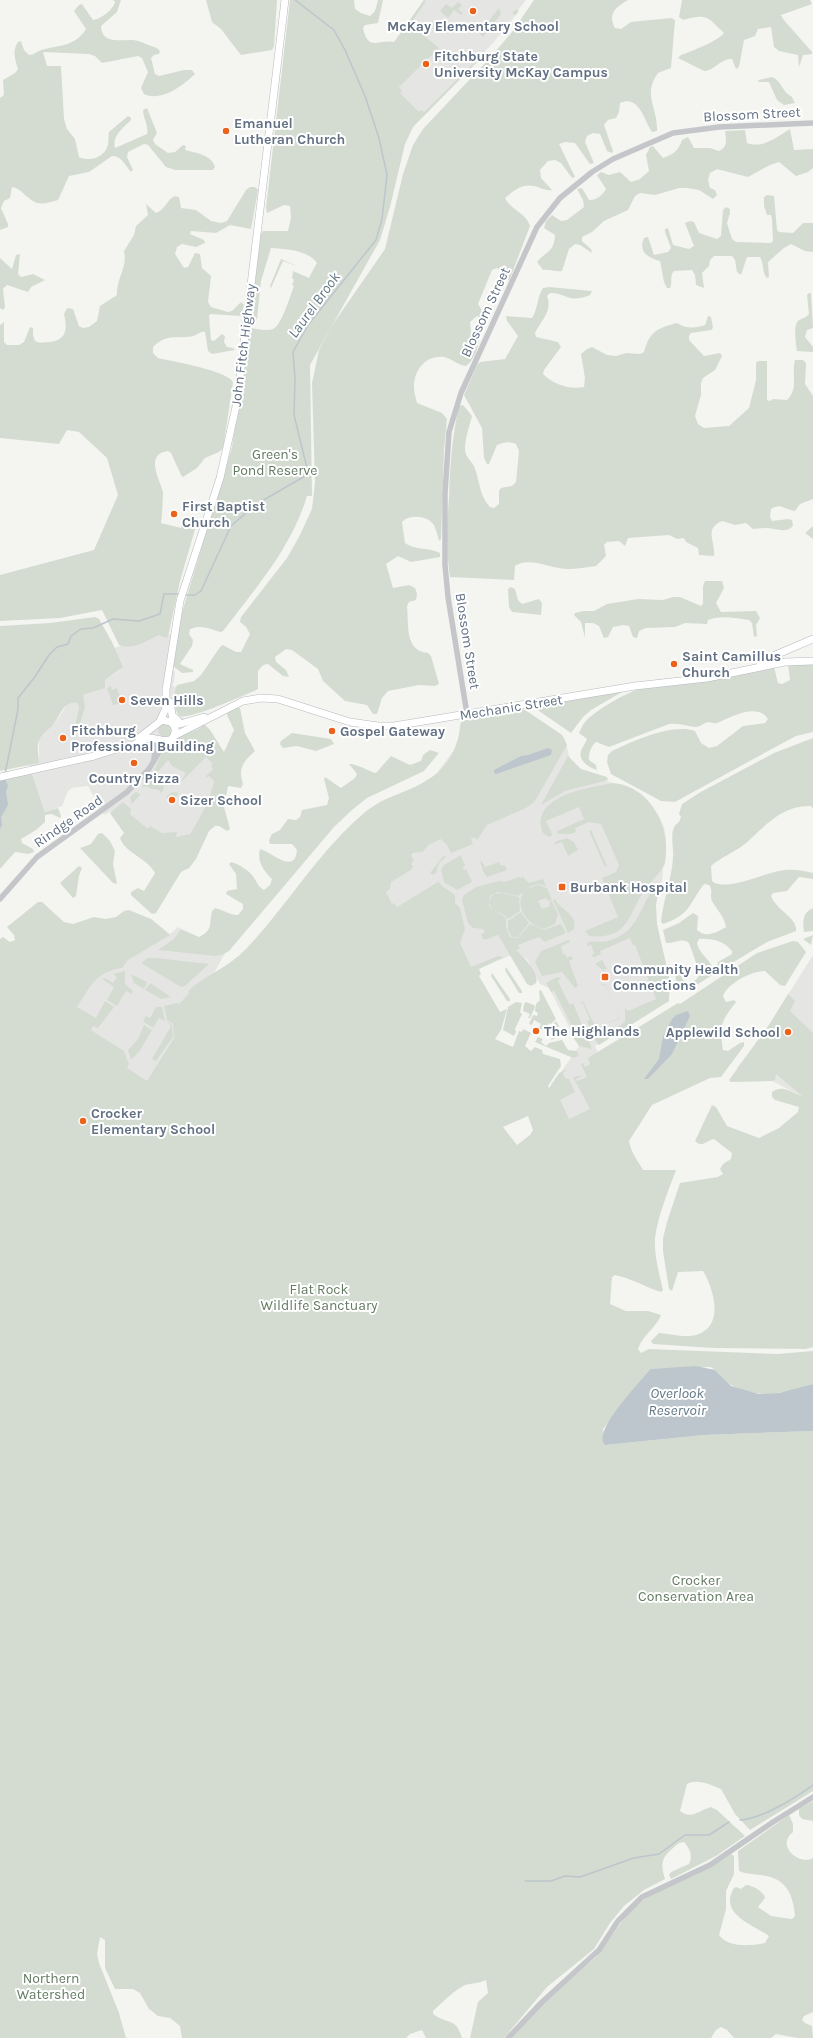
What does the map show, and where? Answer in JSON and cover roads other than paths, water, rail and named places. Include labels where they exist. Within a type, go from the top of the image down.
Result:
[{"type":"main road","name":"John Fitch Highway","points":[[155,740],[157,723],[166,711],[166,690],[174,630],[180,601],[220,478],[237,402],[285,0]]},
{"type":"main road","points":[[756,667],[773,656],[813,639]]},
{"type":"main road","name":"Mechanic Street","points":[[168,741],[174,736],[243,701],[261,698],[278,699],[340,720],[374,726],[394,726],[635,686],[707,678],[785,662],[813,661]]},
{"type":"main road","name":"John Fitch Highway","points":[[168,684],[173,724]]},
{"type":"main road","points":[[171,711],[175,719],[183,724]]},
{"type":"main road","name":"Mechanic Street","points":[[157,723],[183,724],[214,715]]},
{"type":"main road","points":[[126,746],[145,734],[157,723]]},
{"type":"main road","points":[[173,724],[174,736]]},
{"type":"main road","points":[[0,777],[94,756],[126,746],[128,747],[147,739],[168,741]]},
{"type":"street","name":"Blossom Street","points":[[467,714],[448,597],[445,565],[445,499],[449,432],[461,393],[537,227],[560,198],[592,172],[613,159],[673,133],[719,127],[813,123]]},
{"type":"street","name":"Rindge Road","points":[[151,765],[155,740]]},
{"type":"street","name":"Rindge Road","points":[[0,899],[37,857],[57,841],[122,797],[140,780],[168,741]]},
{"type":"street","points":[[508,2038],[542,2002],[599,1950],[618,1921],[642,1897],[710,1865],[813,1797]]},
{"type":"water","points":[[548,748],[552,750],[551,755],[496,774],[494,773],[494,770],[521,756]]},
{"type":"water","points":[[5,779],[8,786],[6,792],[8,805],[1,817],[2,825],[0,829],[0,780]]},
{"type":"water","points":[[688,1011],[690,1016],[672,1054],[648,1079],[644,1079],[659,1059],[663,1037],[672,1019],[676,1015]]},
{"type":"water","name":"Overlook Reservoir","points":[[696,1366],[715,1370],[731,1386],[759,1394],[779,1393],[813,1384],[813,1431],[704,1435],[605,1445],[603,1438],[605,1429],[611,1418],[650,1369]]},
{"type":"waterway","name":"Laurel Brook","points":[[185,595],[195,595],[201,591],[231,526],[255,505],[305,476],[307,468],[294,415],[295,378],[293,352],[308,325],[376,240],[382,219],[387,175],[379,138],[365,96],[345,50],[334,30],[295,0]]},
{"type":"waterway","name":"Laurel Brook","points":[[5,774],[18,709],[18,698],[34,678],[49,655],[57,647],[68,644],[71,636],[81,629],[93,628],[113,619],[139,621],[160,614],[164,594],[179,594]]},
{"type":"waterway","points":[[740,1820],[749,1819],[768,1812],[788,1802],[813,1785]]},
{"type":"waterway","points":[[525,1881],[551,1881],[565,1876],[580,1877],[634,1858],[659,1854],[685,1835],[709,1835],[729,1822]]},
{"type":"place","name":"McKay Elementary School","points":[[473,11]]},
{"type":"place","name":"Fitchburg State University McKay Campus","points":[[426,64]]},
{"type":"place","name":"Emanuel Lutheran Church","points":[[226,131]]},
{"type":"place","name":"First Baptist Church","points":[[174,514]]},
{"type":"place","name":"Saint Camillus Church","points":[[674,664]]},
{"type":"place","name":"Seven Hills","points":[[122,700]]},
{"type":"place","name":"Gospel Gateway","points":[[332,731]]},
{"type":"place","name":"Fitchburg Professional Building","points":[[63,738]]},
{"type":"place","name":"Country Pizza","points":[[134,763]]},
{"type":"place","name":"Sizer School","points":[[172,800]]},
{"type":"place","name":"Burbank Hospital","points":[[562,887]]},
{"type":"place","name":"Community Health Connections","points":[[605,977]]},
{"type":"place","name":"The Highlands","points":[[536,1031]]},
{"type":"place","name":"Applewild School","points":[[788,1032]]},
{"type":"place","name":"Crocker Elementary School","points":[[83,1121]]},
{"type":"park label","name":"Green's Pond Reserve","points":[[275,462]]},
{"type":"park label","name":"Flat Rock Wildlife Sanctuary","points":[[319,1298]]},
{"type":"park label","name":"Crocker Conservation Area","points":[[696,1588]]},
{"type":"park label","name":"Northern Watershed","points":[[51,1986]]}]
